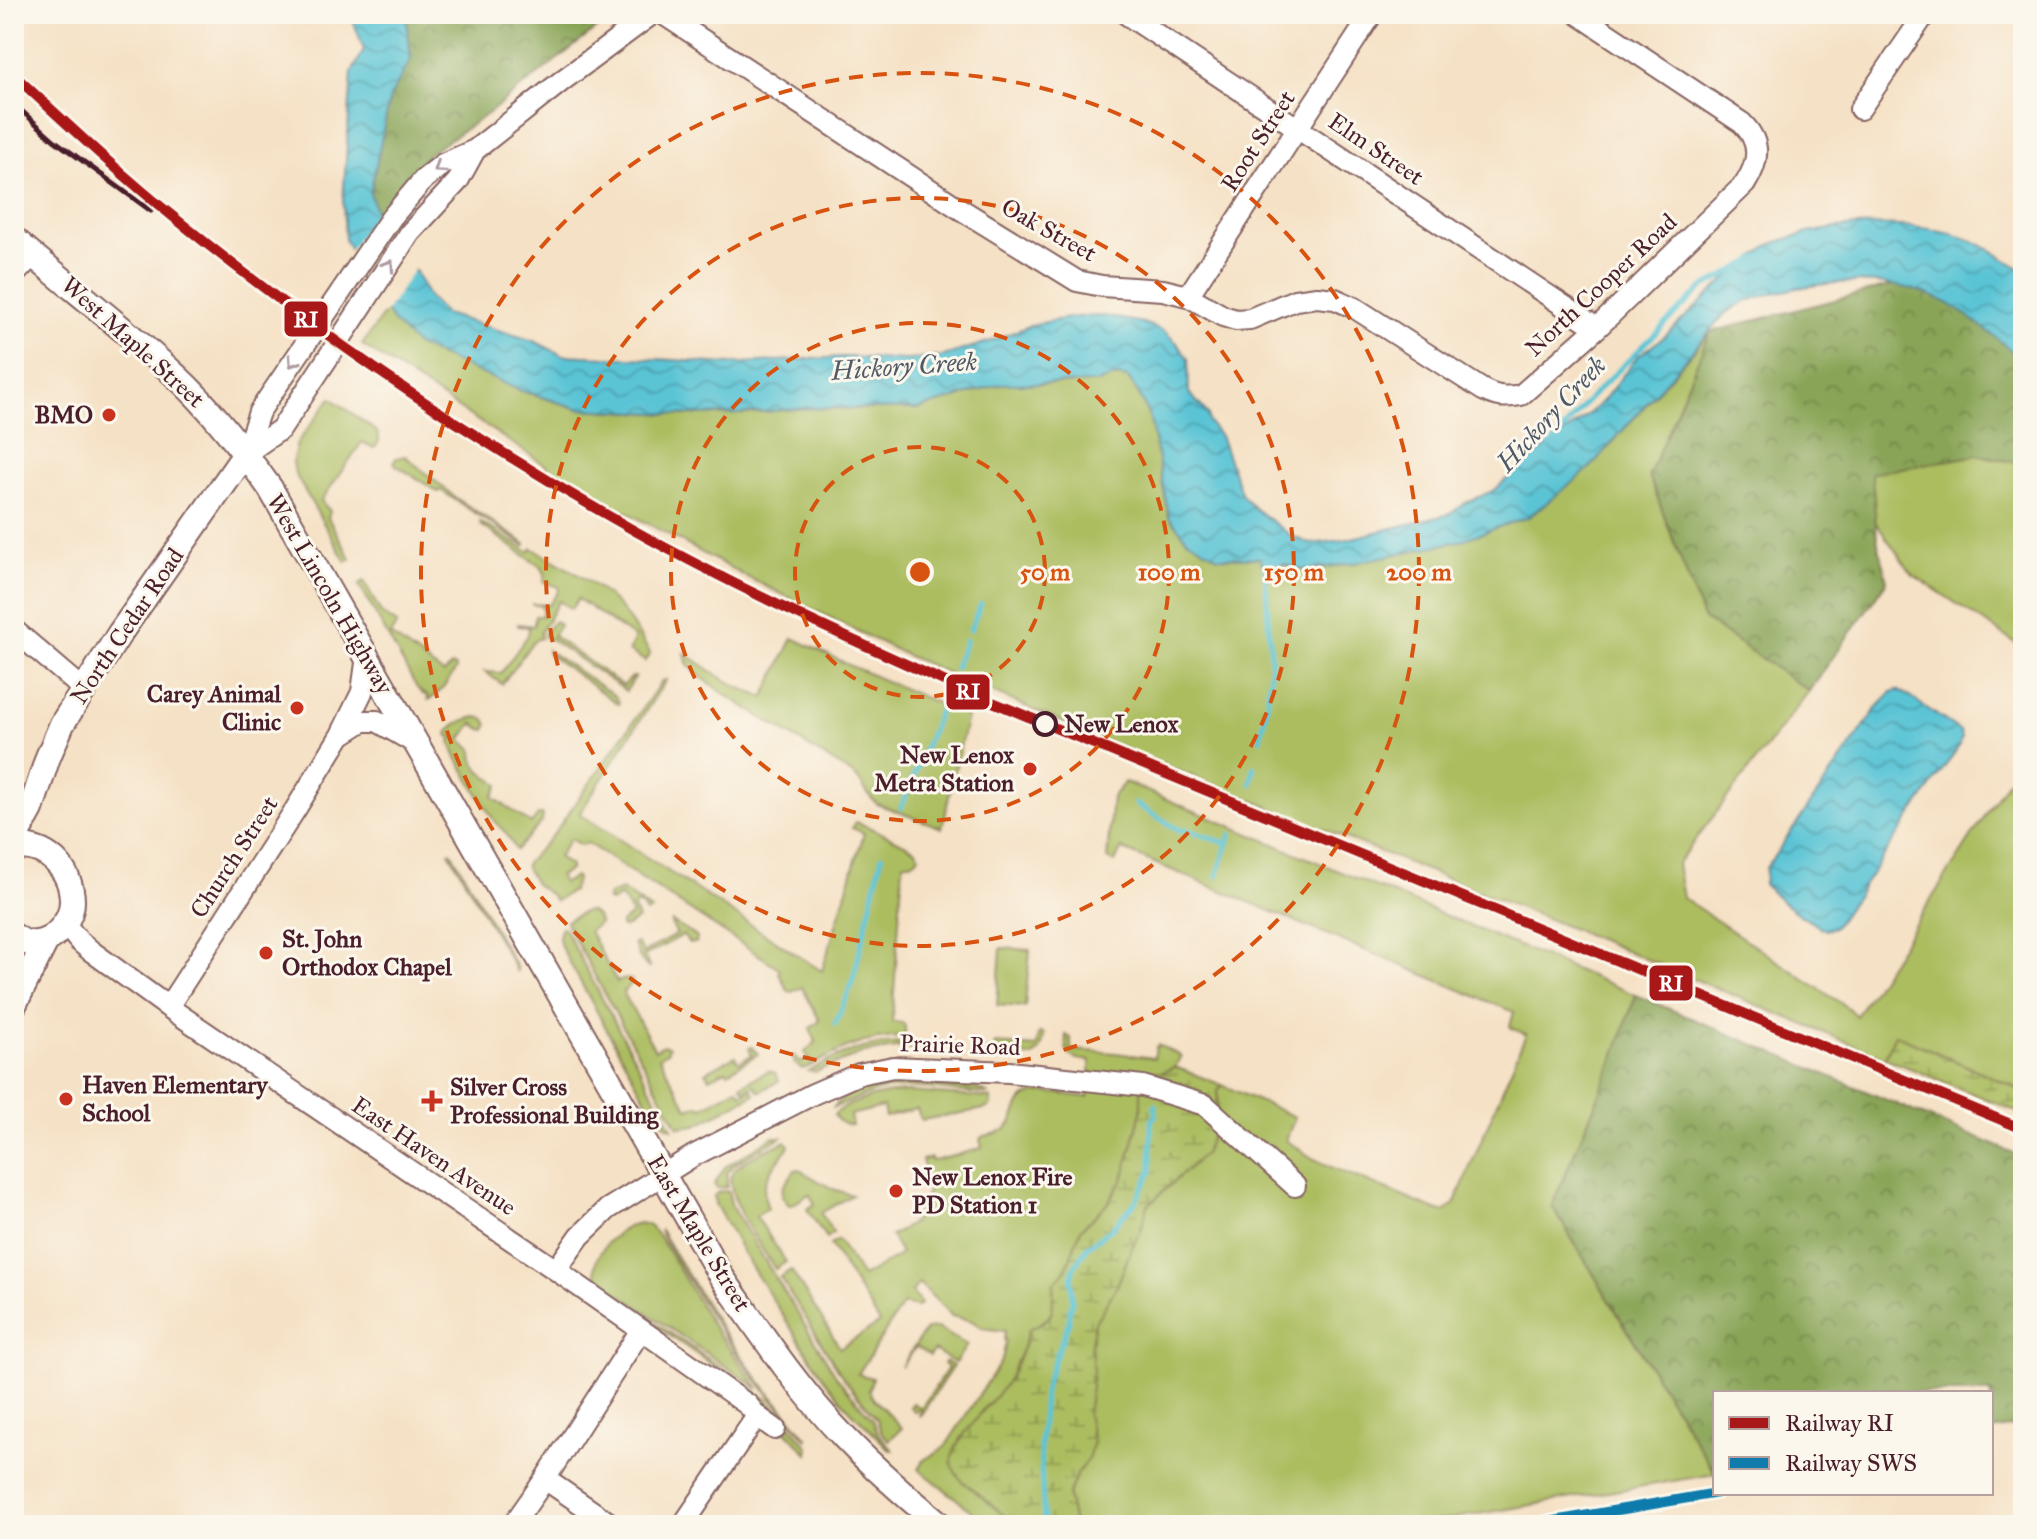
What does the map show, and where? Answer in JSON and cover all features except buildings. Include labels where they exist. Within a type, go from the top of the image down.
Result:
[{"type":"main road","name":"West Maple Street","points":[[14,239],[177,376],[216,417],[245,454]]},
{"type":"main road","name":"West Lincoln Highway","points":[[245,454],[270,488],[414,739]]},
{"type":"main road","name":"North Cedar Road","points":[[14,840],[31,809],[62,724],[245,454]]},
{"type":"main road","name":"East Maple Street","points":[[414,739],[721,1276],[784,1365],[857,1450],[941,1525]]},
{"type":"main road","points":[[19,995],[46,941],[65,924],[71,909],[70,888],[61,868],[47,853],[31,809]]},
{"type":"main road","points":[[14,848],[26,847],[47,853]]},
{"type":"main road","points":[[19,995],[14,937],[25,942],[46,941]]},
{"type":"street","name":"North Cedar Road","points":[[245,454],[259,412],[408,196],[443,164],[475,150],[652,14]]},
{"type":"street","name":"Oak Street","points":[[663,14],[957,207],[1077,281],[1163,290],[1188,296],[1236,320],[1250,319],[1295,300],[1317,297],[1335,299],[1355,308],[1483,390]]},
{"type":"street","name":"Elm Street","points":[[1126,14],[1597,328]]},
{"type":"street","name":"Root Street","points":[[1188,296],[1372,14]]},
{"type":"street","name":"North Cooper Road","points":[[1483,390],[1496,397],[1521,395],[1597,328],[1745,184],[1754,170],[1757,151],[1751,133],[1742,123],[1578,14]]},
{"type":"street","points":[[1860,109],[1925,14]]},
{"type":"street","name":"North Cedar Road","points":[[245,454],[281,429],[410,233],[458,181],[475,150]]},
{"type":"street","points":[[14,275],[33,255]]},
{"type":"street","points":[[14,630],[83,689]]},
{"type":"street","name":"Church Street","points":[[168,1007],[341,735],[362,692],[367,656]]},
{"type":"street","points":[[341,735],[363,721],[377,721],[414,739]]},
{"type":"street","name":"East Haven Avenue","points":[[65,924],[91,951],[168,1007],[556,1270],[748,1405],[775,1429]]},
{"type":"street","name":"Prairie Road","points":[[556,1270],[580,1236],[608,1209],[662,1175],[740,1130],[813,1094],[859,1074],[893,1067],[1009,1072],[1143,1086],[1205,1105],[1295,1186]]},
{"type":"street","points":[[513,1525],[641,1330]]},
{"type":"street","points":[[683,1525],[757,1416]]},
{"type":"street","points":[[545,1479],[612,1525]]},
{"type":"green space","points":[[406,14],[615,14],[489,113],[428,154],[376,213],[370,194],[390,97],[411,59]]},
{"type":"green space","points":[[1932,275],[2023,327],[2023,464],[1979,455],[1872,473],[1877,539],[1887,581],[1809,691],[1703,618],[1649,475],[1710,332]]},
{"type":"green space","points":[[386,311],[393,322],[476,370],[519,390],[580,409],[692,415],[806,408],[918,409],[1001,384],[1097,383],[1116,376],[1128,378],[1150,418],[1169,517],[1218,557],[1260,558],[1265,568],[1284,564],[1309,570],[1354,563],[1588,470],[1710,332],[1649,476],[1703,618],[1809,691],[1677,864],[1683,898],[1856,1016],[2023,757],[2023,1091],[1895,1034],[1885,1058],[1137,754],[908,656],[747,577],[615,506],[553,470],[362,345]]},
{"type":"green space","points":[[331,398],[375,430],[379,437],[374,448],[362,442],[321,501],[330,511],[328,518],[351,559],[346,562],[295,474],[293,462],[297,443]]},
{"type":"green space","points":[[1938,448],[2023,463],[2023,648],[1912,574],[1866,509],[1871,473]]},
{"type":"green space","points":[[405,456],[456,498],[525,546],[396,465],[396,458]]},
{"type":"green space","points":[[479,521],[529,552],[532,548],[598,588],[626,616],[650,653],[649,657],[645,661],[629,651],[635,638],[578,599],[571,609],[559,601],[540,633],[541,638],[534,640],[502,684],[485,672],[501,673],[528,635],[529,627],[518,624],[534,626],[535,616],[542,616],[542,606],[531,604],[549,605],[559,587],[544,582],[542,568]]},
{"type":"green space","points":[[364,581],[381,613],[397,624],[390,635],[444,674],[451,666],[456,667],[444,687],[428,700],[427,695],[417,688],[359,585]]},
{"type":"green space","points":[[554,621],[560,625],[553,636],[623,686],[635,677],[626,691],[545,638],[544,634]]},
{"type":"green space","points":[[793,638],[967,716],[942,828],[877,804],[855,776],[696,673],[687,663],[685,653],[733,684],[764,697]]},
{"type":"green space","points":[[547,650],[615,696],[618,704],[548,654]]},
{"type":"green space","points":[[666,680],[580,814],[822,971],[864,833],[852,828],[856,822],[916,850],[919,855],[916,860],[903,863],[892,1022],[905,1026],[905,1037],[854,1045],[802,1069],[794,1063],[794,1056],[801,1063],[809,1059],[805,1052],[816,1042],[810,1028],[820,1021],[802,987],[788,991],[780,969],[587,843],[581,845],[570,839],[558,857],[570,866],[570,870],[559,876],[563,883],[577,878],[572,891],[555,901],[535,884],[525,866],[527,862],[553,835],[662,681]]},
{"type":"green space","points":[[477,717],[485,719],[488,725],[486,730],[473,723],[461,740],[473,749],[480,770],[499,785],[493,797],[531,824],[538,815],[543,815],[542,822],[516,850],[494,821],[456,756],[452,737],[447,735],[456,724]]},
{"type":"green space","points":[[1125,782],[1636,995],[1608,1074],[1552,1206],[1713,1474],[1413,1525],[1074,1525],[1068,1495],[1076,1476],[1087,1414],[1095,1322],[1117,1286],[1148,1205],[1204,1154],[1217,1115],[1218,1091],[1222,1085],[1295,1117],[1286,1140],[1312,1158],[1445,1212],[1455,1203],[1526,1034],[1510,1026],[1514,1012],[1121,849],[1115,862],[1107,859],[1112,797]]},
{"type":"green space","points":[[449,852],[516,967],[517,972]]},
{"type":"green space","points":[[622,890],[651,910],[646,913],[640,904],[633,907],[638,919],[624,928],[621,923],[632,915],[621,896],[611,902],[607,900],[609,895]]},
{"type":"green space","points":[[589,911],[597,916],[599,923],[589,931],[617,982],[632,980],[623,992],[655,1050],[663,1045],[669,1047],[659,1057],[688,1109],[699,1105],[703,1107],[737,1088],[742,1094],[752,1089],[755,1094],[696,1125],[678,1127],[567,925],[566,921]]},
{"type":"green space","points":[[672,922],[694,935],[696,943],[689,943],[683,935],[644,956],[648,968],[634,944],[637,943],[643,953],[677,934]]},
{"type":"green space","points":[[561,927],[672,1128],[654,1114],[561,947]]},
{"type":"green space","points":[[1001,948],[1030,950],[1025,1007],[997,1005]]},
{"type":"green space","points":[[1636,995],[2023,1157],[2023,1425],[1993,1430],[1993,1391],[1713,1391],[1713,1470],[1552,1206],[1608,1074]]},
{"type":"green space","points":[[1039,1033],[1044,1034],[1042,1045],[1030,1057],[979,1050],[994,1051],[995,1044],[1037,1047]]},
{"type":"green space","points":[[1895,1034],[2023,1091],[2023,1114],[1885,1058]]},
{"type":"green space","points":[[1066,1035],[1071,1038],[1071,1050],[1154,1058],[1158,1045],[1181,1056],[1175,1067],[1161,1073],[1149,1072],[1141,1085],[1141,1112],[1123,1180],[1106,1205],[1081,1229],[1065,1272],[1053,1289],[1054,1304],[1050,1315],[1029,1329],[1007,1382],[956,1447],[963,1482],[1018,1525],[989,1525],[919,1469],[924,1460],[945,1447],[1000,1363],[1006,1341],[1005,1331],[982,1328],[972,1321],[952,1316],[919,1283],[912,1292],[921,1304],[917,1307],[903,1304],[858,1374],[872,1378],[869,1390],[872,1397],[902,1428],[889,1440],[881,1432],[877,1419],[844,1379],[780,1277],[791,1270],[840,1348],[880,1323],[830,1245],[838,1240],[862,1277],[901,1254],[891,1236],[914,1222],[929,1187],[922,1160],[938,1160],[982,1148],[980,1139],[1006,1129],[1024,1098],[1030,1095],[1049,1093],[1088,1097],[1090,1061],[1070,1055],[1066,1048]]},
{"type":"green space","points":[[900,1043],[945,1047],[940,1050],[903,1047],[864,1053],[815,1072],[809,1071],[853,1051]]},
{"type":"green space","points":[[752,1047],[758,1054],[728,1072],[726,1070],[709,1078],[706,1072],[735,1056],[739,1062],[752,1055],[749,1048]]},
{"type":"green space","points":[[1175,1067],[1222,1085],[1218,1091],[1214,1131],[1204,1154],[1148,1205],[1117,1286],[1095,1322],[1091,1343],[1093,1373],[1087,1414],[1093,1441],[1089,1456],[1068,1495],[1074,1525],[1019,1525],[960,1478],[952,1464],[952,1456],[964,1435],[1009,1378],[1029,1329],[1050,1316],[1054,1283],[1065,1272],[1081,1229],[1106,1205],[1123,1180],[1141,1112],[1141,1085],[1149,1072],[1161,1073]]},
{"type":"green space","points":[[768,1071],[775,1073],[779,1081],[759,1092],[755,1085],[744,1090],[741,1085]]},
{"type":"green space","points":[[889,1084],[970,1087],[988,1094],[894,1088],[834,1107],[852,1093]]},
{"type":"green space","points":[[909,1092],[991,1098],[991,1105],[985,1109],[921,1120],[917,1109],[885,1117],[883,1107],[850,1115],[852,1125],[841,1122],[834,1114],[870,1097]]},
{"type":"green space","points":[[773,1137],[781,1137],[732,1166],[727,1173],[727,1187],[714,1185],[725,1167]]},
{"type":"green space","points":[[786,1141],[789,1146],[766,1183],[764,1191],[768,1208],[756,1216],[786,1262],[775,1269],[738,1207],[731,1182],[735,1169]]},
{"type":"green space","points":[[798,1169],[833,1189],[852,1195],[821,1213],[833,1233],[826,1238],[807,1209],[815,1204],[809,1194],[792,1205],[782,1196],[783,1187]]},
{"type":"green space","points":[[728,1191],[732,1207],[838,1379],[873,1420],[878,1434],[893,1450],[845,1405],[824,1379],[747,1260],[715,1204],[714,1196],[718,1192]]},
{"type":"green space","points":[[639,1223],[648,1225],[659,1236],[712,1325],[759,1389],[602,1282],[596,1274],[599,1255],[605,1246],[622,1231]]},
{"type":"green space","points":[[660,1230],[722,1330],[807,1439],[760,1384],[731,1345]]},
{"type":"green space","points":[[590,1276],[721,1368],[718,1369],[606,1292]]},
{"type":"green space","points":[[937,1328],[967,1345],[955,1363],[934,1350],[930,1356],[916,1347],[901,1367],[924,1332]]},
{"type":"green space","points":[[945,1361],[953,1366],[920,1416],[919,1409],[915,1412],[910,1407],[913,1403],[921,1408],[948,1368],[943,1364]]},
{"type":"green space","points":[[724,1370],[767,1399],[809,1447],[808,1454],[749,1391]]},
{"type":"water","points":[[351,14],[406,14],[411,59],[390,97],[370,194],[376,213],[414,269],[428,297],[445,314],[534,341],[562,355],[726,364],[843,357],[908,360],[944,356],[1031,325],[1074,317],[1105,316],[1143,323],[1164,331],[1188,359],[1189,393],[1208,414],[1209,422],[1220,436],[1242,495],[1290,535],[1310,544],[1344,540],[1450,514],[1465,503],[1495,490],[1602,402],[1638,356],[1664,337],[1740,266],[1770,245],[1793,237],[1836,228],[1906,226],[1950,234],[1983,245],[2018,267],[2023,274],[2023,360],[1959,310],[1922,292],[1861,282],[1819,285],[1769,294],[1741,304],[1724,315],[1588,470],[1530,516],[1459,541],[1354,563],[1309,570],[1284,564],[1265,569],[1260,558],[1218,557],[1187,539],[1169,517],[1150,418],[1128,378],[1116,376],[1097,383],[1001,384],[918,409],[806,408],[692,415],[580,409],[519,390],[416,345],[393,322],[345,240],[343,202],[352,72],[364,50]]},
{"type":"water","points":[[1897,690],[1960,731],[1962,737],[1959,746],[1846,911],[1834,928],[1826,930],[1793,910],[1764,884],[1766,868],[1877,708]]},
{"type":"pier","points":[[379,209],[417,265],[384,315],[347,254]]},
{"type":"waterway","name":"Hickory Creek","points":[[1550,446],[1590,398],[1701,289],[1757,258]]},
{"type":"waterway","points":[[1260,739],[1267,707],[1271,660],[1265,569]]},
{"type":"waterway","points":[[970,630],[981,604]]},
{"type":"waterway","points":[[955,668],[966,640]]},
{"type":"waterway","points":[[901,808],[942,704]]},
{"type":"waterway","points":[[1251,784],[1254,767]]},
{"type":"waterway","points":[[1136,804],[1179,830],[1188,830],[1228,844]]},
{"type":"waterway","points":[[1217,876],[1231,834]]},
{"type":"waterway","points":[[835,1024],[852,984],[882,856]]},
{"type":"waterway","points":[[1044,1525],[1040,1446],[1044,1394],[1069,1321],[1071,1278],[1074,1267],[1088,1246],[1110,1230],[1134,1204],[1151,1172],[1151,1121],[1156,1115],[1155,1105]]},
{"type":"railway","points":[[14,104],[54,140],[151,211]]},
{"type":"rail line","name":"RI","points":[[14,75],[155,202],[335,340],[500,451],[700,566],[966,691],[2023,1129]]},
{"type":"rail line","name":"SWS","points":[[1531,1525],[1713,1494]]},
{"type":"place","name":"BMO","points":[[109,415]]},
{"type":"place","name":"Carey Animal Clinic","points":[[297,708]]},
{"type":"place","name":"New Lenox","points":[[1045,724]]},
{"type":"place","name":"New Lenox Metra Station","points":[[1030,769]]},
{"type":"place","name":"St. John Orthodox Chapel","points":[[266,953]]},
{"type":"place","name":"Haven Elementary School","points":[[66,1099]]},
{"type":"place","name":"Silver Cross Professional Building","points":[[432,1101]]},
{"type":"place","name":"New Lenox Fire PD Station 1","points":[[896,1191]]}]
